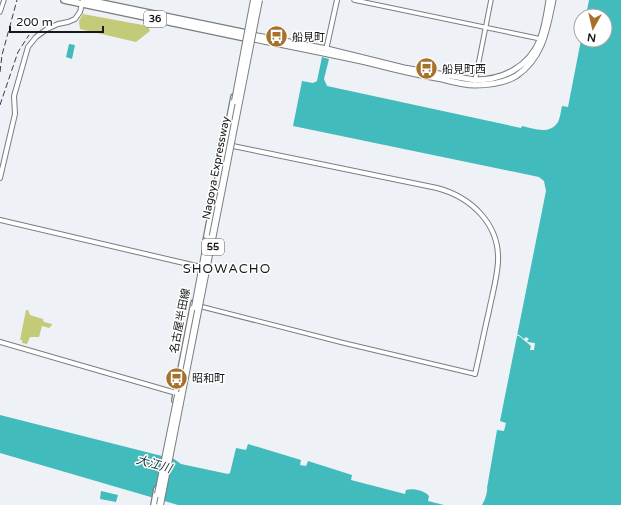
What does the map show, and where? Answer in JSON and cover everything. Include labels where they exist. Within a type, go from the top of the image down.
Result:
[{"type":"highway","name":"Nagoya Expressway","points":[[158,503],[249,37],[253,0]]},
{"type":"highway","name":"Nagoya Expressway","points":[[158,503],[260,0]]},
{"type":"main road","name":"36","points":[[64,0],[84,1],[249,37]]},
{"type":"main road","name":"名古屋半田線","points":[[158,503],[164,452],[225,144],[249,37],[260,0]]},
{"type":"main road","points":[[475,83],[497,78],[517,68],[530,57],[541,38],[549,0]]},
{"type":"main road","points":[[249,37],[326,51],[404,72],[475,83],[501,82],[514,77],[532,62],[541,48],[553,0]]},
{"type":"main road","name":"名古屋半田線","points":[[158,503],[172,454],[201,306],[232,146],[249,37]]},
{"type":"street","points":[[0,12],[4,0]]},
{"type":"street","points":[[326,51],[337,0]]},
{"type":"street","points":[[354,0],[541,38]]},
{"type":"street","points":[[475,83],[491,0]]},
{"type":"street","points":[[0,178],[15,114],[14,96],[28,47],[36,37],[47,29],[75,19],[79,14],[84,1]]},
{"type":"street","points":[[194,305],[475,374],[496,272],[498,254],[492,231],[485,218],[475,207],[461,197],[441,189],[225,144]]},
{"type":"street","points":[[0,220],[201,268]]},
{"type":"street","points":[[0,342],[176,394]]},
{"type":"green space","points":[[83,14],[148,26],[150,31],[136,42],[80,29],[79,21]]},
{"type":"green space","points":[[26,310],[28,310],[30,315],[43,319],[44,322],[52,324],[49,328],[42,326],[39,337],[30,337],[27,344],[22,343],[22,340],[20,340]]},
{"type":"water","points":[[589,0],[621,0],[621,505],[482,505],[487,492],[497,430],[504,431],[506,423],[500,421],[546,191],[544,181],[539,177],[293,126],[302,81],[313,83],[317,81],[322,57],[329,59],[324,79],[327,86],[521,128],[522,126],[542,130],[551,129],[558,122],[562,106],[568,107],[579,48],[613,48],[613,8],[588,8]]},
{"type":"water","points":[[69,44],[75,45],[72,59],[66,57]]},
{"type":"water","name":"大江川","points":[[0,415],[174,459],[181,464],[228,474],[230,473],[236,448],[246,450],[248,444],[301,460],[300,465],[306,466],[308,461],[352,475],[351,480],[405,494],[406,490],[419,490],[429,496],[428,501],[444,505],[178,505],[0,453]]},
{"type":"water","points":[[101,491],[118,495],[116,502],[100,499]]},
{"type":"pier","points":[[516,334],[524,339],[526,337],[529,339],[527,341],[528,342],[535,343],[534,350],[530,350],[531,346],[519,336],[515,335]]},
{"type":"railway","points":[[0,72],[2,55],[17,0]]},
{"type":"railway","points":[[0,105],[18,52],[29,35]]},
{"type":"place","name":"船見町","points":[[276,37]]},
{"type":"place","name":"船見町西","points":[[426,69]]},
{"type":"place","name":"昭和町","points":[[177,378]]},
{"type":"district","name":"SHOWACHO","points":[[227,269]]}]
